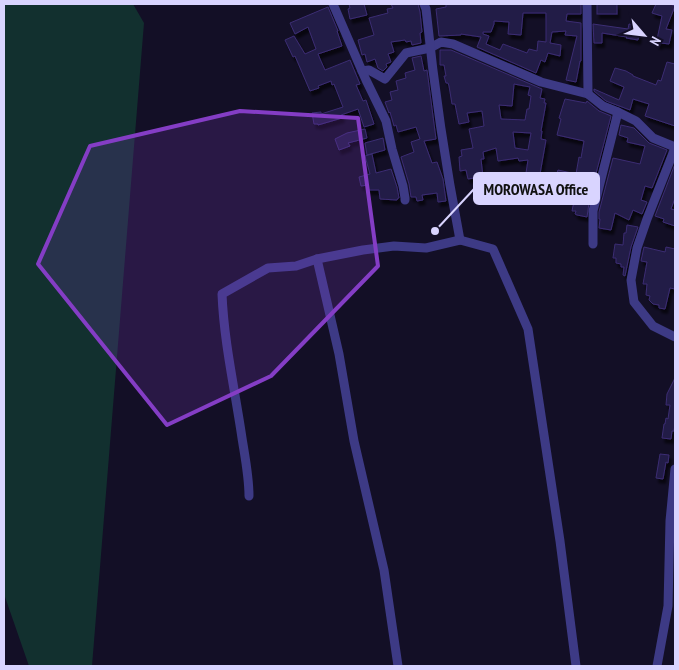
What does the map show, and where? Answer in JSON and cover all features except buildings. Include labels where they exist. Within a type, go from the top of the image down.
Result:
[{"type":"street","points":[[333,4],[386,121],[403,186],[404,200]]},
{"type":"street","points":[[424,4],[448,179],[460,240]]},
{"type":"street","points":[[587,4],[588,94]]},
{"type":"street","points":[[362,71],[369,70],[384,79],[406,53],[430,48],[441,42],[453,44],[541,82],[588,94],[603,106],[636,121],[653,138],[675,147],[640,241],[631,280],[634,302],[653,326],[675,337]]},
{"type":"street","points":[[593,244],[593,211],[618,112]]},
{"type":"street","points":[[249,496],[246,462],[223,322],[222,294],[268,268],[296,266],[317,259],[363,250],[394,246],[426,248],[460,240],[493,249],[528,329],[560,541],[576,666]]},
{"type":"street","points":[[317,259],[339,354],[354,441],[384,570],[398,666]]},
{"type":"street","points":[[656,666],[668,606],[670,521],[675,469]]},
{"type":"highlighted area","points":[[240,111],[358,118],[378,266],[271,376],[167,425],[38,264],[90,146]]},
{"type":"green space","points":[[4,4],[133,4],[144,23],[92,666],[29,666],[4,594]]},
{"type":"place","name":"MOROWASA Office","points":[[435,231]]}]
